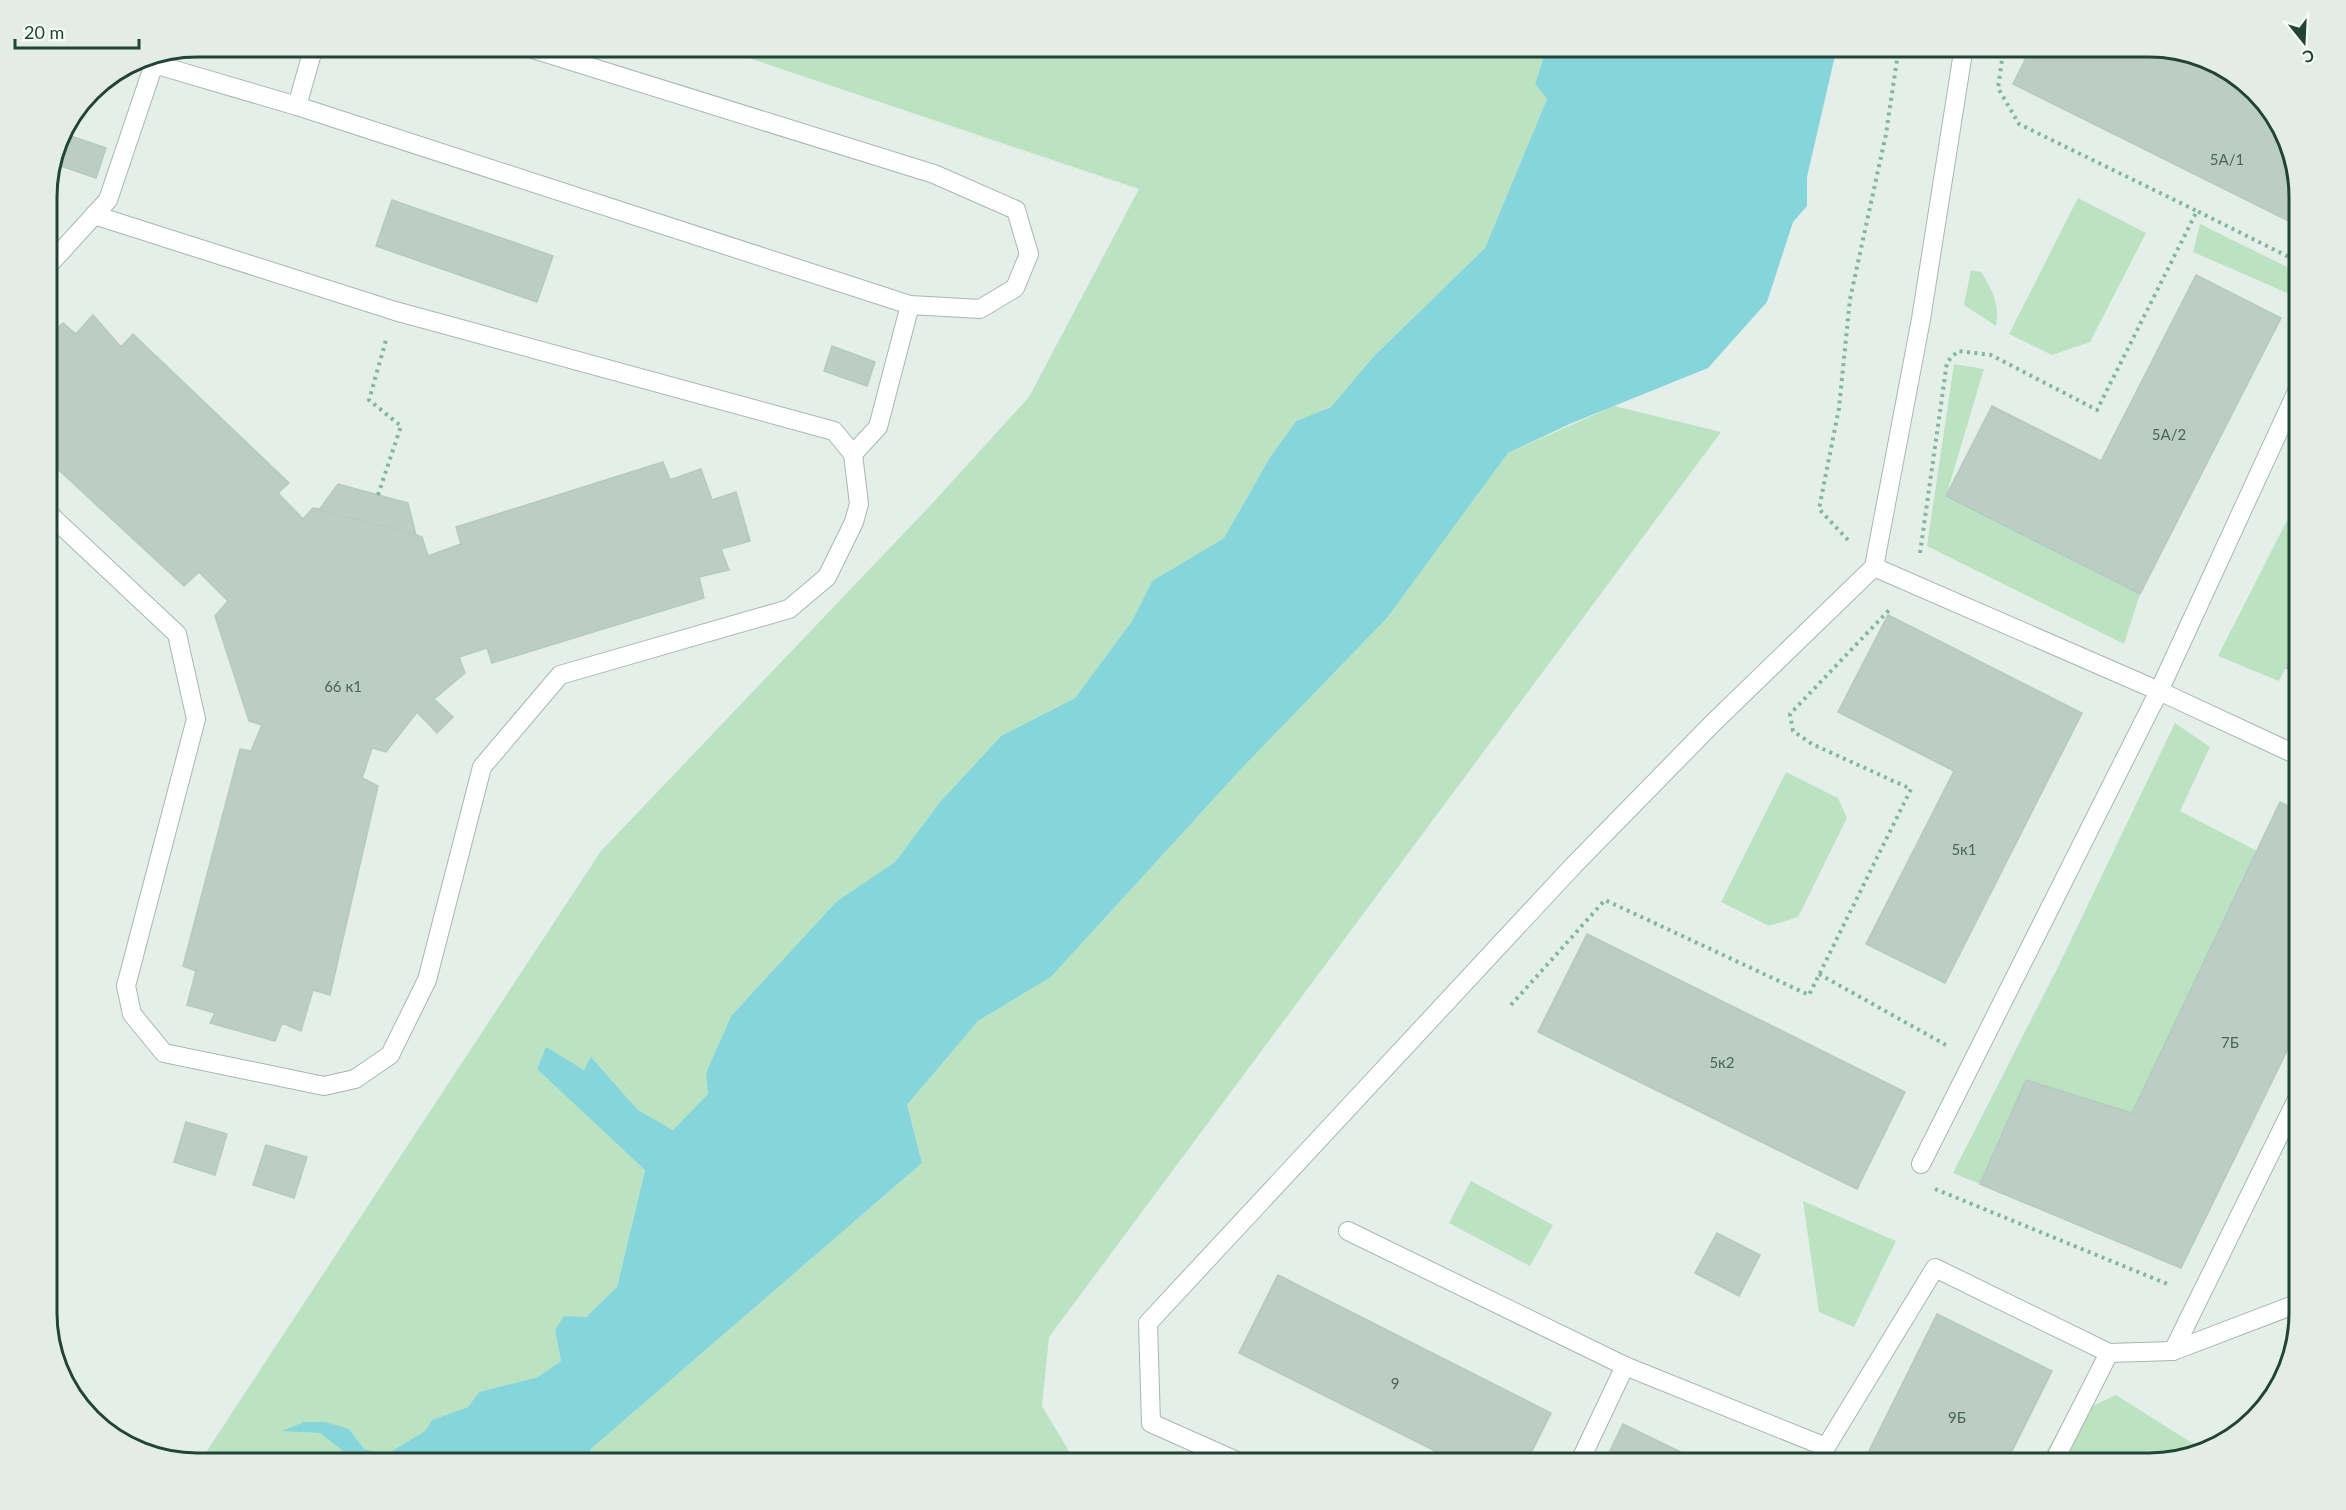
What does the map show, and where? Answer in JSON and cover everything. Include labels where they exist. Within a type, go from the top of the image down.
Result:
[{"type":"street","points":[[297,106],[311,57]]},
{"type":"street","points":[[155,63],[297,106],[910,305],[981,309],[1015,288],[1029,254],[1016,210],[934,174],[559,57]]},
{"type":"street","points":[[1217,1453],[1151,1423],[1148,1323],[1573,866],[1713,723],[1874,567],[1921,319],[1962,57]]},
{"type":"street","points":[[57,256],[108,200],[145,67]]},
{"type":"street","points":[[57,521],[177,634],[196,719],[126,986],[132,1014],[164,1053],[324,1086],[355,1079],[390,1055],[427,980],[482,767],[560,675],[789,609],[827,577],[854,522],[859,504],[854,454],[834,431],[395,311],[94,215]]},
{"type":"street","points":[[854,454],[878,427],[910,305]]},
{"type":"street","points":[[1921,1164],[2159,691],[2289,411]]},
{"type":"street","points":[[1874,567],[2159,691],[2289,751]]},
{"type":"street","points":[[2173,1351],[2289,1117]]},
{"type":"street","points":[[1348,1231],[1625,1366],[1826,1447],[1935,1268],[2109,1353],[2173,1351],[2289,1307]]},
{"type":"street","points":[[2059,1453],[2109,1353]]},
{"type":"street","points":[[1584,1453],[1625,1366]]},
{"type":"path","points":[[1874,567],[1819,509],[1839,408],[1851,299],[1886,134],[1897,57]]},
{"type":"path","points":[[2002,57],[1998,88],[2019,124],[2289,256]]},
{"type":"path","points":[[1511,1005],[1605,900],[1809,995],[1911,789],[1812,744],[1793,731],[1790,714],[1827,672],[1896,604],[1907,582],[1918,568],[1947,362],[1958,351],[1991,355],[2097,410],[2198,211]]},
{"type":"path","points":[[378,495],[401,426],[369,400],[395,311]]},
{"type":"path","points":[[1819,974],[1973,1060]]},
{"type":"path","points":[[1931,1188],[2175,1287]]},
{"type":"green space","points":[[746,57],[1544,57],[1535,84],[1547,99],[1485,248],[1373,357],[1331,407],[1296,421],[1269,459],[1224,538],[1152,581],[1132,621],[1075,698],[1001,736],[940,802],[895,862],[837,901],[731,1016],[706,1073],[709,1094],[673,1130],[638,1110],[592,1058],[584,1070],[546,1048],[537,1069],[645,1169],[617,1287],[586,1317],[555,1330],[561,1361],[538,1377],[479,1392],[468,1407],[432,1420],[425,1431],[392,1451],[381,1453],[364,1449],[349,1429],[283,1430],[320,1433],[345,1453],[206,1453],[601,851],[928,508],[1029,397],[1139,189]]},
{"type":"green space","points":[[2078,198],[2146,233],[2090,342],[2052,355],[2009,334]]},
{"type":"green space","points":[[2200,224],[2289,268],[2289,294],[2193,252]]},
{"type":"green space","points":[[1971,270],[1981,272],[1992,291],[1997,311],[1996,326],[1964,305]]},
{"type":"green space","points":[[1954,364],[1984,369],[1946,496],[2140,594],[2124,644],[1927,546]]},
{"type":"green space","points":[[1614,406],[1721,432],[1049,1337],[1042,1406],[1070,1453],[589,1453],[922,1163],[907,1105],[978,1021],[1051,977],[1242,768],[1387,618],[1508,453]]},
{"type":"green space","points":[[2289,517],[2289,661],[2279,681],[2218,656]]},
{"type":"green space","points":[[2175,723],[2210,747],[2180,811],[2257,851],[2132,1113],[2027,1081],[1980,1184],[1953,1173],[2059,965]]},
{"type":"green space","points":[[1786,772],[1838,798],[1847,818],[1798,917],[1769,926],[1721,902]]},
{"type":"green space","points":[[1471,1181],[1553,1225],[1530,1266],[1449,1223]]},
{"type":"green space","points":[[1803,1201],[1896,1241],[1854,1327],[1819,1312]]},
{"type":"green space","points":[[2116,1395],[2196,1444],[2168,1452],[2046,1453],[2065,1419]]},
{"type":"water","points":[[1544,57],[1835,57],[1807,177],[1807,206],[1793,222],[1767,302],[1708,368],[1572,423],[1508,453],[1387,618],[1242,768],[1051,977],[978,1021],[907,1105],[922,1163],[589,1453],[381,1453],[392,1451],[425,1431],[432,1420],[468,1407],[479,1392],[538,1377],[561,1361],[555,1330],[564,1316],[586,1317],[617,1287],[645,1170],[537,1069],[546,1047],[584,1070],[591,1057],[638,1110],[673,1130],[708,1094],[706,1073],[731,1016],[837,901],[895,862],[940,802],[1001,736],[1075,698],[1132,621],[1152,581],[1224,538],[1269,459],[1296,421],[1331,407],[1373,357],[1485,248],[1547,99],[1535,84]]},
{"type":"water","points":[[304,1422],[325,1422],[349,1429],[364,1449],[381,1453],[345,1453],[320,1433],[282,1431]]},
{"type":"building","points":[[2026,57],[2168,58],[2211,71],[2248,98],[2270,127],[2284,160],[2288,178],[2289,221],[2013,84]]},
{"type":"building","points":[[71,136],[106,148],[96,178],[61,166]]},
{"type":"building","points":[[392,200],[553,256],[537,302],[376,246]]},
{"type":"building","points":[[2196,275],[2281,318],[2140,594],[1946,496],[1992,406],[2101,461]]},
{"type":"building","points":[[93,315],[121,347],[133,334],[289,483],[278,493],[303,519],[313,508],[360,515],[366,500],[384,505],[382,522],[422,537],[428,556],[461,544],[456,527],[663,462],[670,480],[701,469],[712,500],[736,492],[750,541],[721,549],[729,570],[699,577],[704,598],[492,663],[487,648],[459,657],[465,673],[434,699],[453,717],[437,733],[417,712],[386,752],[372,748],[362,778],[378,786],[330,995],[313,990],[301,1031],[282,1023],[275,1041],[210,1023],[215,1013],[187,1005],[196,971],[183,966],[240,749],[251,751],[262,725],[249,721],[215,616],[228,601],[199,572],[184,586],[57,468],[57,329],[63,323],[76,334]]},
{"type":"building","points":[[832,346],[875,362],[867,386],[824,371]]},
{"type":"building","points":[[338,484],[408,503],[416,535],[319,510]]},
{"type":"building","points":[[1888,615],[2082,713],[1945,983],[1866,944],[1954,771],[1838,712]]},
{"type":"building","points":[[2280,802],[2289,807],[2289,1047],[2181,1268],[1980,1184],[2026,1080],[2132,1113]]},
{"type":"building","points":[[1587,934],[1905,1092],[1857,1189],[1538,1032]]},
{"type":"building","points":[[186,1122],[227,1134],[215,1175],[174,1162]]},
{"type":"building","points":[[266,1145],[307,1157],[294,1198],[253,1185]]},
{"type":"building","points":[[1717,1233],[1760,1255],[1739,1296],[1695,1273]]},
{"type":"building","points":[[1278,1275],[1551,1413],[1531,1453],[1439,1453],[1239,1353]]},
{"type":"building","points":[[1937,1314],[2052,1371],[2011,1453],[1868,1453]]},
{"type":"building","points":[[1623,1424],[1682,1453],[1609,1453]]}]
